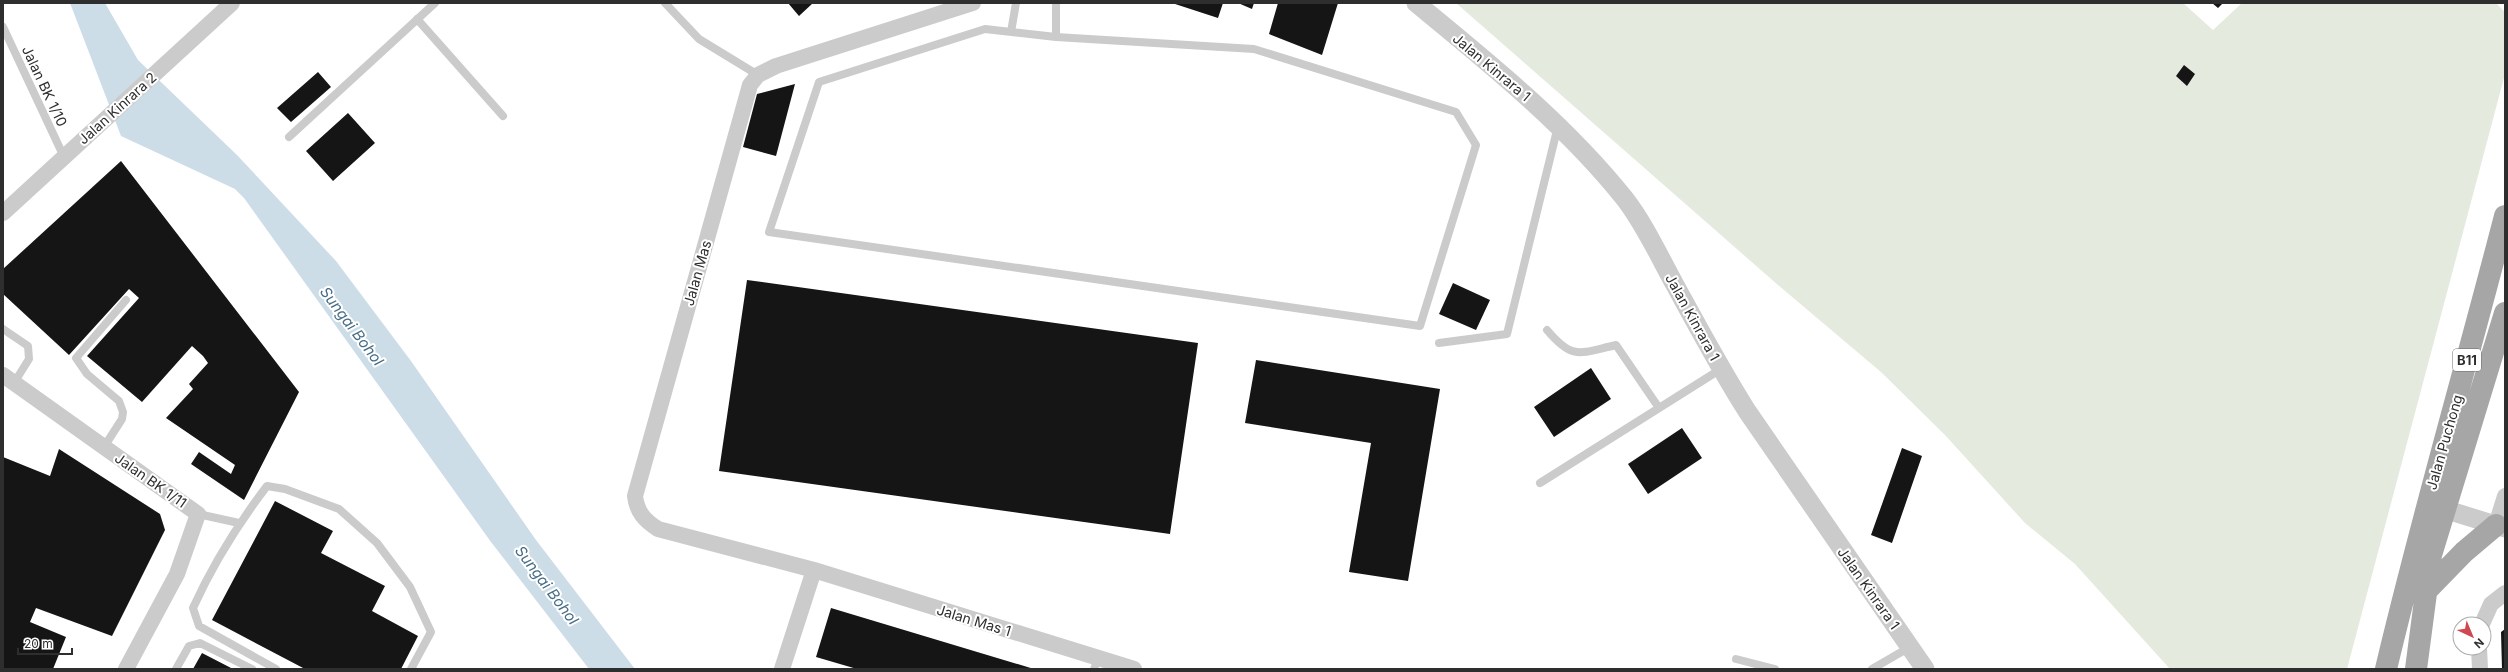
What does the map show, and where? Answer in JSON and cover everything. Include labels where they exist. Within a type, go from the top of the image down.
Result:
[{"type":"main road","name":"Jalan Puchong","points":[[2415,666],[2431,554],[2435,507],[2474,336],[2505,216]]},
{"type":"main road","name":"Jalan Puchong","points":[[2386,669],[2435,507],[2505,313]]},
{"type":"main road","points":[[2426,591],[2464,552],[2501,526]]},
{"type":"street","name":"Jalan Kinrara 2","points":[[3,213],[232,3]]},
{"type":"street","name":"Jalan Mas","points":[[814,570],[658,529],[640,514],[636,505],[635,496],[747,95],[750,85],[758,76],[776,66],[973,3]]},
{"type":"street","name":"Jalan Kinrara 1","points":[[1416,3],[1521,90],[1558,126],[1625,200],[1650,239],[1721,369],[1747,411],[1926,669]]},
{"type":"street","name":"Jalan BK 1/11","points":[[8,379],[198,514],[177,574],[126,669]]},
{"type":"street","points":[[2435,507],[2501,526],[2505,496]]},
{"type":"street","name":"Jalan Mas 1","points":[[814,570],[1096,664],[1134,669]]},
{"type":"street","points":[[782,669],[814,570]]},
{"type":"street","points":[[2486,616],[2491,604],[2505,592]]},
{"type":"street","points":[[2480,656],[2480,669]]},
{"type":"lane","points":[[289,137],[435,3]]},
{"type":"lane","points":[[665,3],[699,39],[758,76]]},
{"type":"lane","points":[[1011,32],[1016,3]]},
{"type":"lane","points":[[1056,3],[1056,37]]},
{"type":"lane","points":[[417,19],[503,116]]},
{"type":"lane","name":"Jalan BK 1/10","points":[[3,27],[64,157]]},
{"type":"lane","points":[[985,29],[1056,37],[1254,49],[1456,112],[1476,145],[1420,326],[769,232],[820,82],[985,29]]},
{"type":"lane","points":[[1439,343],[1507,334],[1558,126]]},
{"type":"lane","points":[[104,447],[122,419],[124,412],[119,401],[87,374],[76,358],[126,300]]},
{"type":"lane","points":[[3,329],[28,346],[29,359],[8,379]]},
{"type":"lane","points":[[1547,330],[1561,347],[1579,353],[1616,345],[1660,408]]},
{"type":"lane","points":[[1540,483],[1721,369]]},
{"type":"lane","points":[[276,669],[199,626],[193,608],[205,582],[239,523],[267,486],[285,489],[339,509],[377,543],[410,587],[431,632],[411,669]]},
{"type":"lane","points":[[198,514],[239,523]]},
{"type":"lane","points":[[176,669],[188,646],[200,643],[252,669]]},
{"type":"lane","points":[[1872,669],[1910,647]]},
{"type":"lane","points":[[1736,659],[1775,669]]},
{"type":"shaded area","points":[[1456,3],[2183,3],[2213,30],[2242,3],[2496,3],[2505,12],[2505,74],[2347,669],[2170,669],[2075,564],[2025,523],[1945,435],[1881,372],[1778,285]]},
{"type":"water","name":"Sungai Bohol","points":[[70,3],[105,3],[138,60],[237,155],[336,261],[411,361],[536,540],[635,669],[589,669],[491,542],[244,198],[235,189],[121,136]]},
{"type":"building","points":[[788,3],[813,3],[799,16]]},
{"type":"building","points":[[1172,3],[1223,3],[1218,18]]},
{"type":"building","points":[[1238,3],[1254,3],[1252,9]]},
{"type":"building","points":[[1278,3],[1338,3],[1322,55],[1269,34]]},
{"type":"building","points":[[2212,3],[2223,3],[2218,8]]},
{"type":"building","points":[[2184,65],[2195,74],[2187,86],[2176,76]]},
{"type":"building","points":[[318,72],[331,87],[291,122],[277,108]]},
{"type":"building","points":[[795,84],[776,156],[743,147],[757,94]]},
{"type":"building","points":[[348,113],[375,143],[333,181],[306,151]]},
{"type":"building","points":[[121,161],[299,392],[244,500],[191,464],[199,452],[231,474],[235,465],[166,418],[193,389],[189,384],[208,363],[203,356],[192,346],[142,402],[87,356],[139,298],[129,289],[69,355],[3,294],[3,269]]},
{"type":"building","points":[[747,280],[1198,343],[1170,534],[719,471]]},
{"type":"building","points":[[1453,283],[1490,300],[1476,330],[1439,314]]},
{"type":"building","points":[[1256,360],[1440,389],[1408,581],[1349,572],[1371,443],[1245,423]]},
{"type":"building","points":[[1591,368],[1611,399],[1554,437],[1534,407]]},
{"type":"building","points":[[1682,428],[1702,458],[1648,494],[1628,464]]},
{"type":"building","points":[[1902,448],[1922,456],[1892,543],[1871,535]]},
{"type":"building","points":[[59,449],[160,514],[165,530],[112,636],[36,608],[30,622],[66,637],[53,669],[3,669],[3,457],[50,476]]},
{"type":"building","points":[[275,501],[333,531],[321,553],[385,586],[372,611],[418,636],[401,669],[305,669],[212,620]]},
{"type":"building","points":[[831,608],[1034,669],[857,669],[816,657]]},
{"type":"building","points":[[2505,629],[2505,669],[2502,669],[2501,632]]},
{"type":"building","points":[[202,653],[233,669],[193,669]]}]
